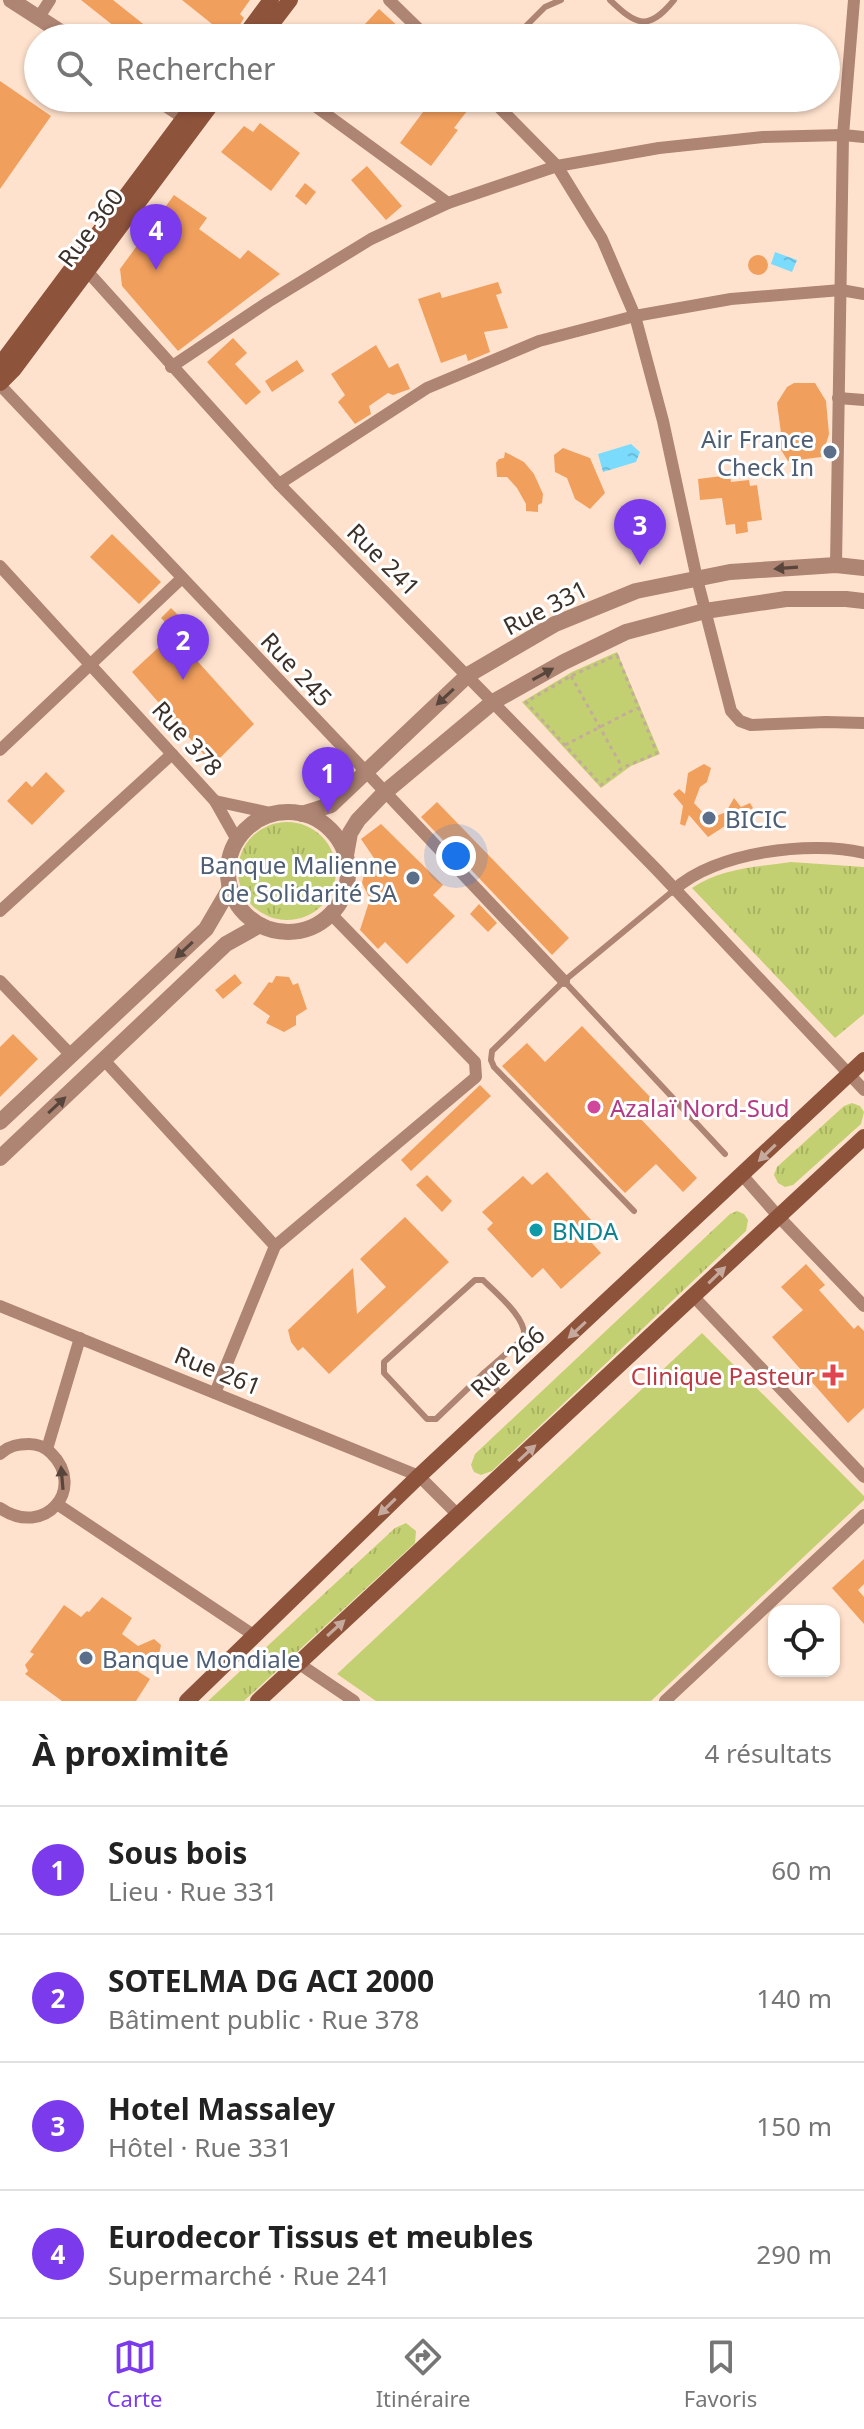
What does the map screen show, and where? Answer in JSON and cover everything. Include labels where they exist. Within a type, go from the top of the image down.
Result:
[{"type":"main road","points":[[253,24],[271,0]]},
{"type":"main road","points":[[272,24],[290,0]]},
{"type":"main road","points":[[0,365],[193,112]]},
{"type":"main road","name":"Rue 360","points":[[0,384],[87,271],[190,120],[199,112]]},
{"type":"main road","name":"Rue 266","points":[[187,1701],[419,1476],[864,1060]]},
{"type":"main road","points":[[258,1701],[864,1137]]},
{"type":"street","points":[[11,0],[49,24]]},
{"type":"street","points":[[39,17],[50,0]]},
{"type":"street","points":[[389,0],[414,24]]},
{"type":"street","points":[[836,565],[843,135],[854,0]]},
{"type":"street","points":[[178,112],[190,120]]},
{"type":"street","points":[[323,112],[448,203]]},
{"type":"street","points":[[504,112],[557,166],[602,239],[635,316],[663,421],[697,579],[731,711],[740,721],[751,725],[864,723]]},
{"type":"street","points":[[171,367],[268,302],[371,239],[448,203],[557,166],[659,148],[748,138],[864,137]]},
{"type":"street","name":"Rue 241","points":[[87,271],[279,484],[674,890]]},
{"type":"street","points":[[279,484],[427,388],[539,341],[635,316],[731,299],[841,290],[864,294]]},
{"type":"street","name":"Rue 245","points":[[0,384],[564,981]]},
{"type":"street","points":[[838,398],[864,400]]},
{"type":"street","name":"Rue 331","points":[[302,814],[331,805],[468,675],[555,624],[636,591],[730,572],[836,565],[864,568]]},
{"type":"street","name":"Rue 378","points":[[2,574],[215,801],[237,840]]},
{"type":"street","points":[[0,750],[182,578]]},
{"type":"street","points":[[275,814],[260,819],[237,840],[230,855],[230,888],[246,916],[260,925],[278,931],[297,931],[316,925],[331,914],[341,901],[348,871],[346,855],[350,833],[358,820],[384,793],[493,702],[626,632],[705,611],[786,599],[864,601]]},
{"type":"street","points":[[2,905],[172,754]]},
{"type":"street","points":[[215,801],[275,814],[302,814],[317,820],[339,841],[346,855]]},
{"type":"street","points":[[864,853],[799,849],[737,857],[686,878],[674,890],[864,1090]]},
{"type":"street","points":[[0,1122],[206,929],[230,888]]},
{"type":"street","points":[[215,1393],[275,1246],[476,1077],[475,1062],[331,914]]},
{"type":"street","points":[[0,1158],[226,944],[260,925]]},
{"type":"street","points":[[0,981],[71,1055]]},
{"type":"street","points":[[104,1060],[275,1246]]},
{"type":"street","points":[[743,1176],[864,1306]]},
{"type":"street","points":[[694,1297],[864,1477]]},
{"type":"street","name":"Rue 261","points":[[0,1306],[419,1476]]},
{"type":"street","points":[[47,1449],[80,1338]]},
{"type":"street","points":[[0,1454],[17,1444],[34,1444],[47,1449],[59,1460],[64,1472],[62,1495],[47,1513],[25,1519],[0,1509]]},
{"type":"street","points":[[419,1476],[459,1516]]},
{"type":"street","points":[[57,1504],[255,1636]]},
{"type":"street","points":[[665,1701],[864,1515]]},
{"type":"street","points":[[298,1663],[354,1701]]},
{"type":"lane","points":[[528,24],[545,7],[561,0]]},
{"type":"lane","points":[[610,0],[628,18],[640,22],[662,15],[674,0]]},
{"type":"lane","points":[[634,1211],[494,1067],[492,1051],[564,981],[674,890]]},
{"type":"lane","points":[[564,981],[725,1154]]},
{"type":"lane","points":[[475,1280],[483,1280],[504,1301],[526,1332],[524,1338],[484,1373],[436,1419],[427,1419],[384,1373],[383,1365],[475,1280]]},
{"type":"lane","points":[[484,1373],[504,1397]]},
{"type":"path","points":[[617,655],[657,753],[622,768],[601,785],[526,702],[571,676],[617,655]]},
{"type":"path","points":[[571,676],[622,768]]},
{"type":"path","points":[[565,745],[638,708]]},
{"type":"green space","points":[[617,652],[660,754],[631,766],[601,788],[522,702],[572,672]]},
{"type":"green space","points":[[287,822],[306,826],[322,836],[332,852],[336,871],[332,890],[322,906],[306,916],[287,920],[268,916],[252,906],[242,890],[238,871],[242,852],[252,836],[268,826]]},
{"type":"green space","points":[[791,862],[864,867],[864,1014],[835,1038],[692,888],[727,872]]},
{"type":"green space","points":[[852,1103],[864,1112],[861,1124],[793,1185],[785,1187],[778,1183],[774,1175],[777,1167],[844,1106]]},
{"type":"green space","points":[[737,1211],[748,1220],[746,1231],[492,1471],[481,1475],[474,1472],[471,1465],[475,1454],[730,1214]]},
{"type":"green space","points":[[702,1333],[864,1496],[864,1500],[651,1701],[376,1701],[337,1674]]},
{"type":"green space","points":[[406,1523],[416,1531],[415,1543],[244,1701],[208,1701],[395,1528]]},
{"type":"water","points":[[775,252],[797,260],[792,272],[771,264]]},
{"type":"water","points":[[631,444],[640,452],[636,462],[603,472],[598,454]]},
{"type":"building","points":[[81,0],[113,0],[143,24],[111,24]]},
{"type":"building","points":[[182,0],[250,0],[240,14],[244,18],[240,24],[212,24]]},
{"type":"building","points":[[379,9],[396,24],[365,24]]},
{"type":"building","points":[[0,81],[24,97],[24,112],[45,112],[51,116],[0,189]]},
{"type":"building","points":[[423,112],[466,112],[454,128],[458,130],[431,166],[400,143]]},
{"type":"building","points":[[260,123],[300,153],[271,191],[221,152],[244,126],[253,132]]},
{"type":"building","points":[[367,166],[402,206],[386,220],[351,180]]},
{"type":"building","points":[[305,183],[316,192],[306,205],[295,196]]},
{"type":"building","points":[[174,195],[207,218],[199,229],[240,259],[248,250],[280,274],[178,351],[122,286],[120,269]]},
{"type":"building","points":[[758,255],[765,258],[768,265],[765,272],[758,275],[751,272],[748,265],[751,258]]},
{"type":"building","points":[[498,282],[502,293],[496,295],[508,328],[484,332],[490,352],[468,361],[466,354],[441,363],[418,299],[440,292],[442,298]]},
{"type":"building","points":[[233,338],[247,353],[235,364],[261,392],[246,405],[207,362]]},
{"type":"building","points":[[376,345],[389,368],[398,363],[410,389],[393,395],[388,393],[369,406],[371,414],[355,424],[338,402],[345,395],[331,374]]},
{"type":"building","points":[[297,360],[304,371],[272,392],[265,381]]},
{"type":"building","points":[[794,383],[815,383],[826,401],[829,434],[822,457],[788,461],[776,442],[781,433],[777,403],[787,387]]},
{"type":"building","points":[[563,448],[590,458],[605,493],[590,509],[575,499],[567,478],[555,472],[554,455]]},
{"type":"building","points":[[505,452],[524,462],[534,474],[543,494],[538,512],[526,511],[526,504],[517,488],[507,477],[497,477],[496,463],[504,458]]},
{"type":"building","points":[[730,475],[731,482],[749,480],[750,486],[757,485],[762,520],[747,522],[748,532],[736,534],[735,524],[726,525],[722,498],[700,500],[698,479]]},
{"type":"building","points":[[112,534],[161,582],[139,604],[90,557]]},
{"type":"building","points":[[171,608],[180,617],[170,627],[161,618]]},
{"type":"building","points":[[173,634],[254,724],[213,765],[132,672]]},
{"type":"building","points":[[704,764],[711,768],[707,782],[700,787],[694,803],[709,819],[726,812],[734,798],[741,807],[750,803],[753,808],[708,837],[689,815],[685,826],[680,824],[683,806],[673,794],[679,789],[685,794],[688,773]]},
{"type":"building","points":[[46,772],[65,791],[32,825],[7,801],[26,781],[32,787]]},
{"type":"building","points":[[437,802],[569,938],[552,955],[421,817]]},
{"type":"building","points":[[381,824],[443,885],[433,895],[455,916],[407,964],[385,942],[378,949],[360,930],[370,899],[362,883],[365,868],[376,861],[361,839]]},
{"type":"building","points":[[479,904],[497,923],[488,932],[470,914]]},
{"type":"building","points":[[235,974],[242,983],[223,999],[215,990]]},
{"type":"building","points":[[276,976],[289,977],[293,985],[298,983],[307,1009],[296,1016],[296,1025],[284,1032],[266,1023],[270,1016],[253,1004]]},
{"type":"building","name":"Azalaï Nord-Sud","points":[[582,1026],[653,1100],[637,1115],[697,1178],[683,1192],[656,1164],[625,1193],[502,1066],[527,1043],[545,1062]]},
{"type":"building","points":[[13,1034],[38,1059],[0,1097],[0,1047]]},
{"type":"building","points":[[480,1085],[491,1096],[411,1171],[401,1160]]},
{"type":"building","name":"BNDA","points":[[547,1172],[593,1222],[582,1232],[601,1253],[561,1289],[543,1268],[532,1278],[487,1229],[493,1223],[482,1212],[523,1176],[532,1185]]},
{"type":"building","points":[[427,1175],[452,1201],[442,1212],[416,1185]]},
{"type":"building","points":[[405,1217],[449,1262],[329,1374],[303,1347],[298,1351],[291,1342],[288,1330],[353,1268],[357,1314],[386,1287],[360,1259]]},
{"type":"building","name":"Clinique Pasteur","points":[[806,1264],[825,1285],[819,1290],[854,1329],[858,1325],[864,1331],[864,1408],[848,1423],[772,1337],[803,1310],[781,1287]]},
{"type":"building","points":[[864,1559],[864,1584],[858,1590],[864,1597],[864,1624],[832,1588]]},
{"type":"building","points":[[102,1597],[132,1618],[122,1634],[138,1646],[154,1639],[161,1645],[159,1654],[155,1656],[117,1658],[150,1679],[136,1701],[62,1701],[25,1674],[28,1671],[25,1665],[34,1654],[30,1652],[64,1605],[81,1617]]},
{"type":"place","name":"Eurodecor Tissus et meubles","points":[[156,270]]},
{"type":"place","name":"Air France Check In","points":[[830,452]]},
{"type":"place","name":"Hotel Massaley","points":[[640,565]]},
{"type":"place","name":"SOTELMA DG ACI 2000","points":[[183,680]]},
{"type":"place","name":"Sous bois","points":[[328,813]]},
{"type":"place","name":"BICIC","points":[[709,818]]},
{"type":"place","name":"Banque Malienne de Solidarité SA","points":[[413,878]]},
{"type":"place","name":"Azalaï Nord-Sud","points":[[594,1107]]},
{"type":"place","name":"BNDA","points":[[536,1230]]},
{"type":"place","name":"Clinique Pasteur","points":[[833,1375]]},
{"type":"place","name":"Banque Mondiale","points":[[86,1658]]}]
